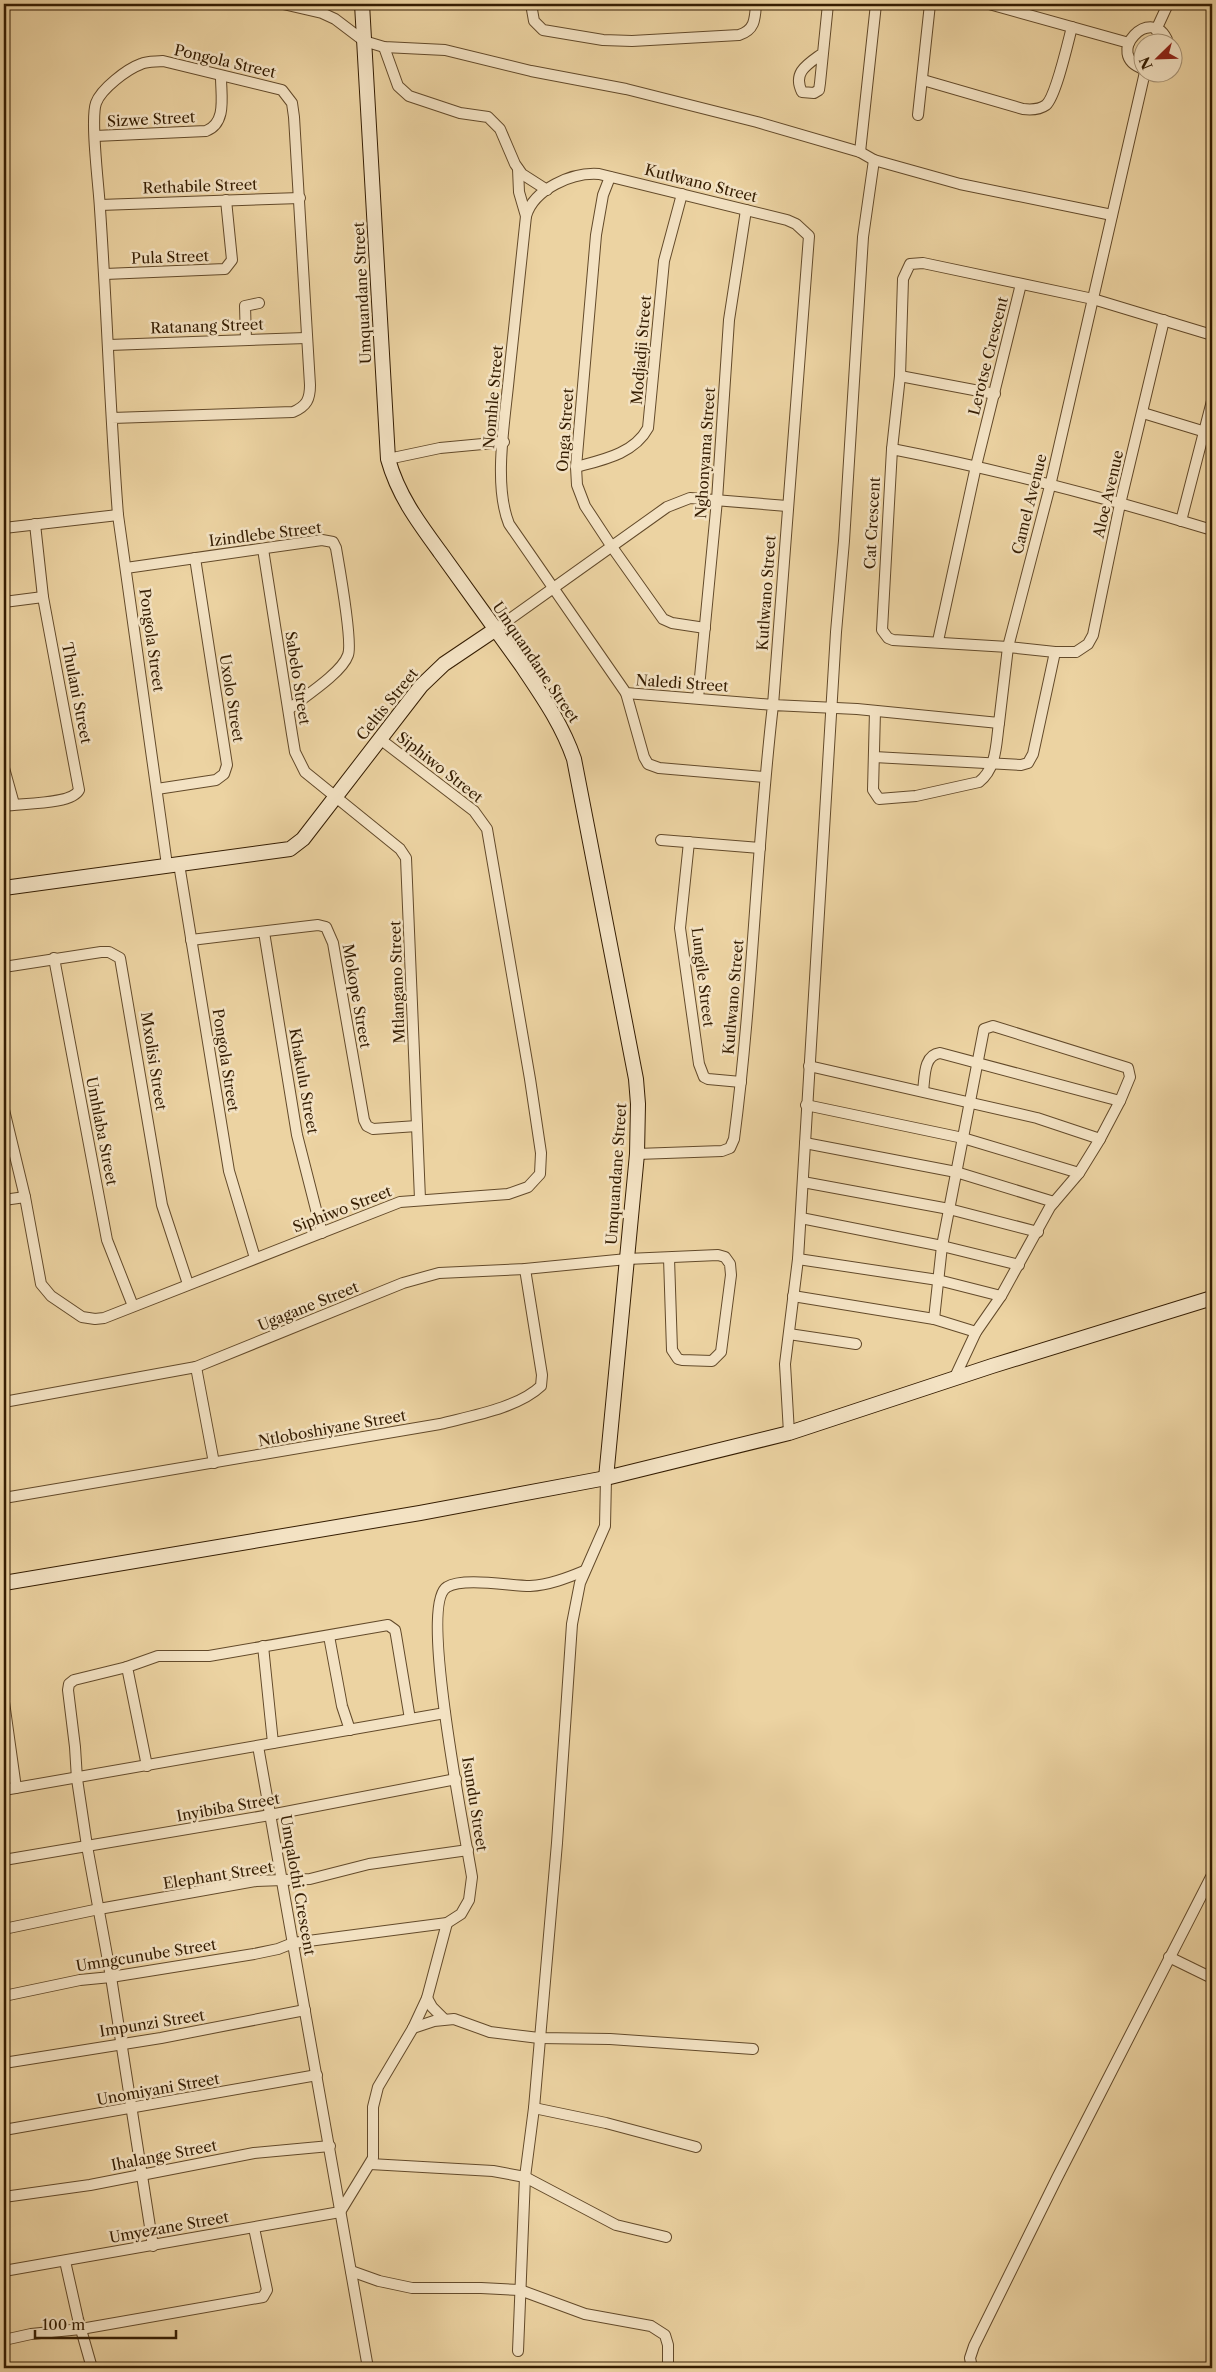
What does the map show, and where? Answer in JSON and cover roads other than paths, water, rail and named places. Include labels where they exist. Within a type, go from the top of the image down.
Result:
[{"type":"street","points":[[283,4],[322,13],[335,19],[364,41],[384,47],[445,50],[531,72],[626,89],[757,122],[860,152],[874,160],[960,184],[1112,215]]},
{"type":"street","name":"Umquandane Street","points":[[362,4],[388,459],[403,500],[496,629],[555,716],[566,737],[574,759],[636,1078],[638,1104],[637,1154],[606,1478]]},
{"type":"street","points":[[531,4],[534,21],[543,30],[619,41],[739,34],[753,27],[756,4]]},
{"type":"street","points":[[823,52],[828,4]]},
{"type":"street","points":[[860,152],[876,4]]},
{"type":"street","points":[[918,114],[930,4]]},
{"type":"street","points":[[989,4],[1128,43]]},
{"type":"street","points":[[1156,30],[1168,4]]},
{"type":"street","points":[[923,80],[1023,109],[1033,110],[1040,108],[1046,104],[1053,91],[1072,27]]},
{"type":"street","points":[[1134,64],[1128,50],[1128,43],[1132,37],[1142,29],[1160,32]]},
{"type":"street","points":[[384,47],[398,86],[408,96],[460,113],[488,117],[500,129],[518,169],[528,179],[547,190]]},
{"type":"street","name":"Pongola Street","points":[[112,418],[294,412],[307,403],[310,396],[294,118],[289,97],[282,90],[163,62],[139,65],[109,86],[98,98],[94,108],[105,274],[112,418],[118,515],[157,789],[191,940],[229,1171],[255,1258]]},
{"type":"street","name":"Sizwe Street","points":[[95,136],[206,131],[213,128],[218,123],[221,115],[221,77]]},
{"type":"street","name":"Camel Avenue","points":[[993,763],[1008,646],[1050,486],[1142,82]]},
{"type":"street","points":[[789,1433],[785,1382],[801,1218],[806,1105],[863,236],[874,160]]},
{"type":"street","points":[[518,169],[519,192],[526,216]]},
{"type":"street","name":"Kutlwano Street","points":[[536,198],[568,179],[588,173],[610,176],[796,224],[809,236],[810,245],[787,506],[773,705],[765,777],[742,1082],[734,1139],[730,1148],[722,1151],[637,1154]]},
{"type":"street","name":"Onga Street","points":[[610,176],[603,196],[596,234],[576,467],[577,485],[581,496],[612,547],[662,618],[672,623],[705,628]]},
{"type":"street","name":"Modjadji Street","points":[[576,467],[603,460],[628,449],[643,436],[648,428],[664,261],[682,194]]},
{"type":"street","name":"Rethabile Street","points":[[100,205],[300,198]]},
{"type":"street","name":"Nomhle Street","points":[[536,198],[528,207],[526,216],[501,480],[504,514],[552,588]]},
{"type":"street","name":"Pula Street","points":[[105,274],[225,269],[232,260],[226,200]]},
{"type":"street","name":"Nghonyama Street","points":[[698,698],[717,500],[729,320],[746,210]]},
{"type":"street","name":"Lerotse Crescent","points":[[892,449],[900,376],[902,291],[905,272],[910,264],[923,263],[1021,284],[976,466],[938,641]]},
{"type":"street","points":[[1021,284],[1093,299],[1212,335]]},
{"type":"street","points":[[246,340],[244,306],[259,303]]},
{"type":"street","name":"Aloe Avenue","points":[[1008,646],[1056,652],[1076,652],[1088,644],[1093,635],[1120,504],[1164,320]]},
{"type":"street","name":"Ratanang Street","points":[[109,345],[306,338]]},
{"type":"street","points":[[900,376],[995,394]]},
{"type":"street","points":[[1181,521],[1209,433],[1212,401]]},
{"type":"street","points":[[1143,413],[1209,433]]},
{"type":"street","points":[[388,459],[422,451],[504,442]]},
{"type":"street","points":[[892,449],[976,466],[1212,530]]},
{"type":"street","name":"Cat Crescent","points":[[892,449],[882,630],[885,635],[893,640],[1008,646]]},
{"type":"street","name":"Celtis Street","points":[[4,888],[290,849],[302,838],[431,676],[471,645],[667,507],[679,500],[690,498],[787,506]]},
{"type":"street","points":[[4,528],[118,515]]},
{"type":"street","name":"Thulani Street","points":[[9,805],[67,800],[77,794],[79,790],[43,597],[35,524]]},
{"type":"street","name":"Izindlebe Street","points":[[126,568],[328,540],[336,548],[349,636],[348,655],[338,669],[289,709]]},
{"type":"street","name":"Sabelo Street","points":[[263,549],[295,752],[305,772],[335,797]]},
{"type":"street","name":"Uxolo Street","points":[[157,789],[216,780],[224,774],[227,765],[195,558]]},
{"type":"street","name":"Naledi Street","points":[[552,588],[626,693],[773,705]]},
{"type":"street","points":[[4,602],[43,597]]},
{"type":"street","points":[[874,757],[1021,765],[1030,760],[1056,652]]},
{"type":"street","points":[[626,693],[644,757],[648,764],[659,768],[765,777]]},
{"type":"street","points":[[773,705],[875,711],[999,722]]},
{"type":"street","points":[[875,711],[873,790],[877,798],[916,796],[971,785],[984,778],[993,763]]},
{"type":"street","name":"Siphiwo Street","points":[[4,1110],[25,1197],[39,1277],[45,1290],[88,1319],[104,1318],[385,1207],[420,1199],[493,1196],[521,1190],[532,1184],[540,1174],[541,1153],[487,829],[474,810],[380,739]]},
{"type":"street","points":[[4,768],[9,805]]},
{"type":"street","name":"Mtlangano Street","points":[[335,797],[400,849],[406,858],[420,1199]]},
{"type":"street","points":[[661,840],[760,848]]},
{"type":"street","name":"Lungile Street","points":[[689,842],[680,928],[699,1064],[704,1077],[708,1079],[742,1082]]},
{"type":"street","name":"Mokope Street","points":[[191,940],[322,925],[328,930],[333,943],[364,1120],[367,1126],[373,1129],[417,1126]]},
{"type":"street","name":"Khakulu Street","points":[[264,932],[297,1135],[322,1233]]},
{"type":"street","name":"Mxolisi Street","points":[[4,967],[54,958],[108,952],[116,954],[123,964],[160,1194],[188,1284]]},
{"type":"street","name":"Umhlaba Street","points":[[54,958],[108,1240],[133,1306]]},
{"type":"street","points":[[934,1319],[942,1246],[978,1063],[982,1032],[986,1027],[993,1026],[1128,1068],[1130,1074],[1120,1101],[1100,1140],[1079,1173],[1054,1202],[1001,1296],[976,1332],[954,1379]]},
{"type":"street","points":[[923,1091],[928,1061],[933,1054],[944,1054],[1120,1101]]},
{"type":"street","points":[[809,1066],[1055,1123],[1100,1140]]},
{"type":"street","points":[[806,1105],[963,1138],[1079,1173]]},
{"type":"street","points":[[805,1143],[956,1172],[1054,1202]]},
{"type":"street","points":[[803,1182],[949,1209],[1038,1232]]},
{"type":"street","points":[[4,1200],[25,1197]]},
{"type":"street","points":[[801,1218],[942,1246],[1019,1265]]},
{"type":"street","name":"Ugagane Street","points":[[4,1402],[196,1367],[425,1276],[627,1259],[718,1255],[726,1258],[730,1264],[731,1274],[721,1352],[712,1362],[678,1359],[672,1350],[669,1258]]},
{"type":"street","points":[[798,1260],[938,1280],[1001,1296]]},
{"type":"street","name":"Ntloboshiyane Street","points":[[4,1498],[214,1464],[440,1424],[482,1414],[534,1392],[540,1386],[542,1375],[525,1269]]},
{"type":"street","points":[[793,1296],[934,1319],[976,1332]]},
{"type":"street","points":[[4,1584],[606,1478],[789,1433],[1212,1298]]},
{"type":"street","points":[[789,1334],[856,1344]]},
{"type":"street","points":[[196,1367],[214,1464]]},
{"type":"street","points":[[518,2351],[524,2177],[534,2108],[557,1843],[570,1641],[576,1596],[584,1571],[605,1526],[606,1478]]},
{"type":"street","name":"Isundu Street","points":[[447,1923],[461,1914],[469,1900],[472,1877],[445,1713],[437,1618],[440,1597],[444,1590],[453,1584],[538,1585],[560,1580],[584,1571]]},
{"type":"street","points":[[154,2246],[111,1977],[87,1846],[77,1779],[69,1684],[84,1677],[127,1667],[158,1656],[209,1656],[383,1625],[392,1627],[396,1635],[410,1719]]},
{"type":"street","points":[[329,1636],[342,1706],[350,1730]]},
{"type":"street","points":[[263,1646],[274,1743]]},
{"type":"street","points":[[127,1667],[147,1766]]},
{"type":"street","points":[[4,1702],[16,1788]]},
{"type":"street","points":[[4,1790],[77,1779],[445,1713]]},
{"type":"street","name":"Umqalothi Crescent","points":[[258,1746],[368,2368]]},
{"type":"street","name":"Inyibiba Street","points":[[4,1860],[270,1815],[456,1779]]},
{"type":"street","name":"Elephant Street","points":[[4,1929],[99,1909],[256,1881],[310,1879],[369,1864],[468,1850]]},
{"type":"street","points":[[972,2368],[970,2358],[974,2346],[1148,1996],[1212,1875]]},
{"type":"street","points":[[293,1943],[447,1923],[427,1998],[413,2028],[378,2087],[373,2107],[374,2152],[370,2164],[340,2212]]},
{"type":"street","name":"Umngcunube Street","points":[[4,1996],[80,1980],[111,1977],[254,1954],[278,1949],[293,1943]]},
{"type":"street","points":[[1169,1957],[1212,1978]]},
{"type":"street","points":[[427,1998],[432,2007],[444,2019]]},
{"type":"street","name":"Impunzi Street","points":[[4,2063],[194,2032],[305,2010]]},
{"type":"street","points":[[413,2028],[444,2019],[464,2021],[490,2032],[539,2038],[610,2038],[753,2049]]},
{"type":"street","name":"Unomiyani Street","points":[[4,2130],[317,2075]]},
{"type":"street","points":[[534,2108],[606,2123],[696,2148]]},
{"type":"street","name":"Ihalange Street","points":[[4,2197],[90,2185],[254,2153],[330,2146]]},
{"type":"street","points":[[370,2164],[493,2171],[524,2177],[616,2225],[666,2237]]},
{"type":"street","name":"Umyezane Street","points":[[4,2271],[340,2212]]},
{"type":"street","points":[[4,2340],[81,2329],[263,2297],[267,2290],[254,2228]]},
{"type":"street","points":[[65,2261],[92,2368]]},
{"type":"street","points":[[351,2271],[394,2286],[520,2290],[585,2314],[651,2326],[660,2330],[665,2335],[668,2345],[668,2368]]}]
